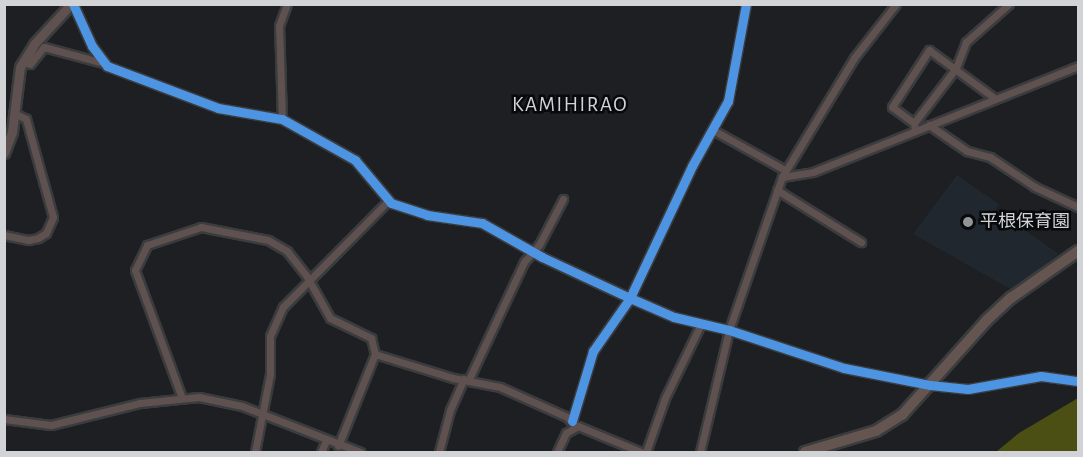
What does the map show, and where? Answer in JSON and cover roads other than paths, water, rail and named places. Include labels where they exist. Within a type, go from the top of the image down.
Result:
[{"type":"main road","points":[[805,453],[889,424],[930,385],[1011,298],[1078,251]]},
{"type":"street","points":[[4,153],[14,113],[16,82],[23,62],[72,4],[103,63]]},
{"type":"street","points":[[282,119],[279,26],[287,4]]},
{"type":"street","points":[[557,453],[566,433],[574,424],[593,351],[630,298],[732,87],[746,4]]},
{"type":"street","points":[[700,453],[729,330],[784,173],[854,58],[896,4]]},
{"type":"street","points":[[915,127],[956,68],[966,42],[1009,4]]},
{"type":"street","points":[[23,62],[30,64],[44,47],[103,63],[218,108],[282,119],[354,160],[388,201],[427,214],[482,223],[533,252],[674,317],[729,330],[844,368],[930,385],[968,389],[1034,376],[1078,381]]},
{"type":"street","points":[[915,127],[892,107],[929,50],[993,97]]},
{"type":"street","points":[[713,130],[784,173],[813,172],[915,127],[929,125],[993,97],[1078,66]]},
{"type":"street","points":[[4,235],[28,240],[38,238],[46,233],[53,217],[26,119],[14,113]]},
{"type":"street","points":[[929,125],[967,150],[990,157],[1035,187],[1078,207]]},
{"type":"street","points":[[777,190],[861,242]]},
{"type":"street","points":[[439,453],[450,410],[524,262],[533,252],[563,199]]},
{"type":"street","points":[[255,453],[260,414],[270,374],[270,336],[290,296],[388,201]]},
{"type":"street","points":[[182,398],[135,270],[147,245],[201,227],[239,233],[278,245],[309,279],[330,318],[368,333],[375,354],[338,446]]},
{"type":"street","points":[[646,453],[665,398],[701,324]]},
{"type":"street","points":[[375,354],[517,394],[574,424],[641,453]]},
{"type":"street","points":[[4,419],[28,425],[51,425],[93,412],[182,398],[217,400],[260,414],[360,453]]},
{"type":"street","points":[[321,453],[326,441]]},
{"type":"place","name":"平根保育園","points":[[968,222]]},
{"type":"district","name":"KAMIHIRAO","points":[[570,105]]}]
